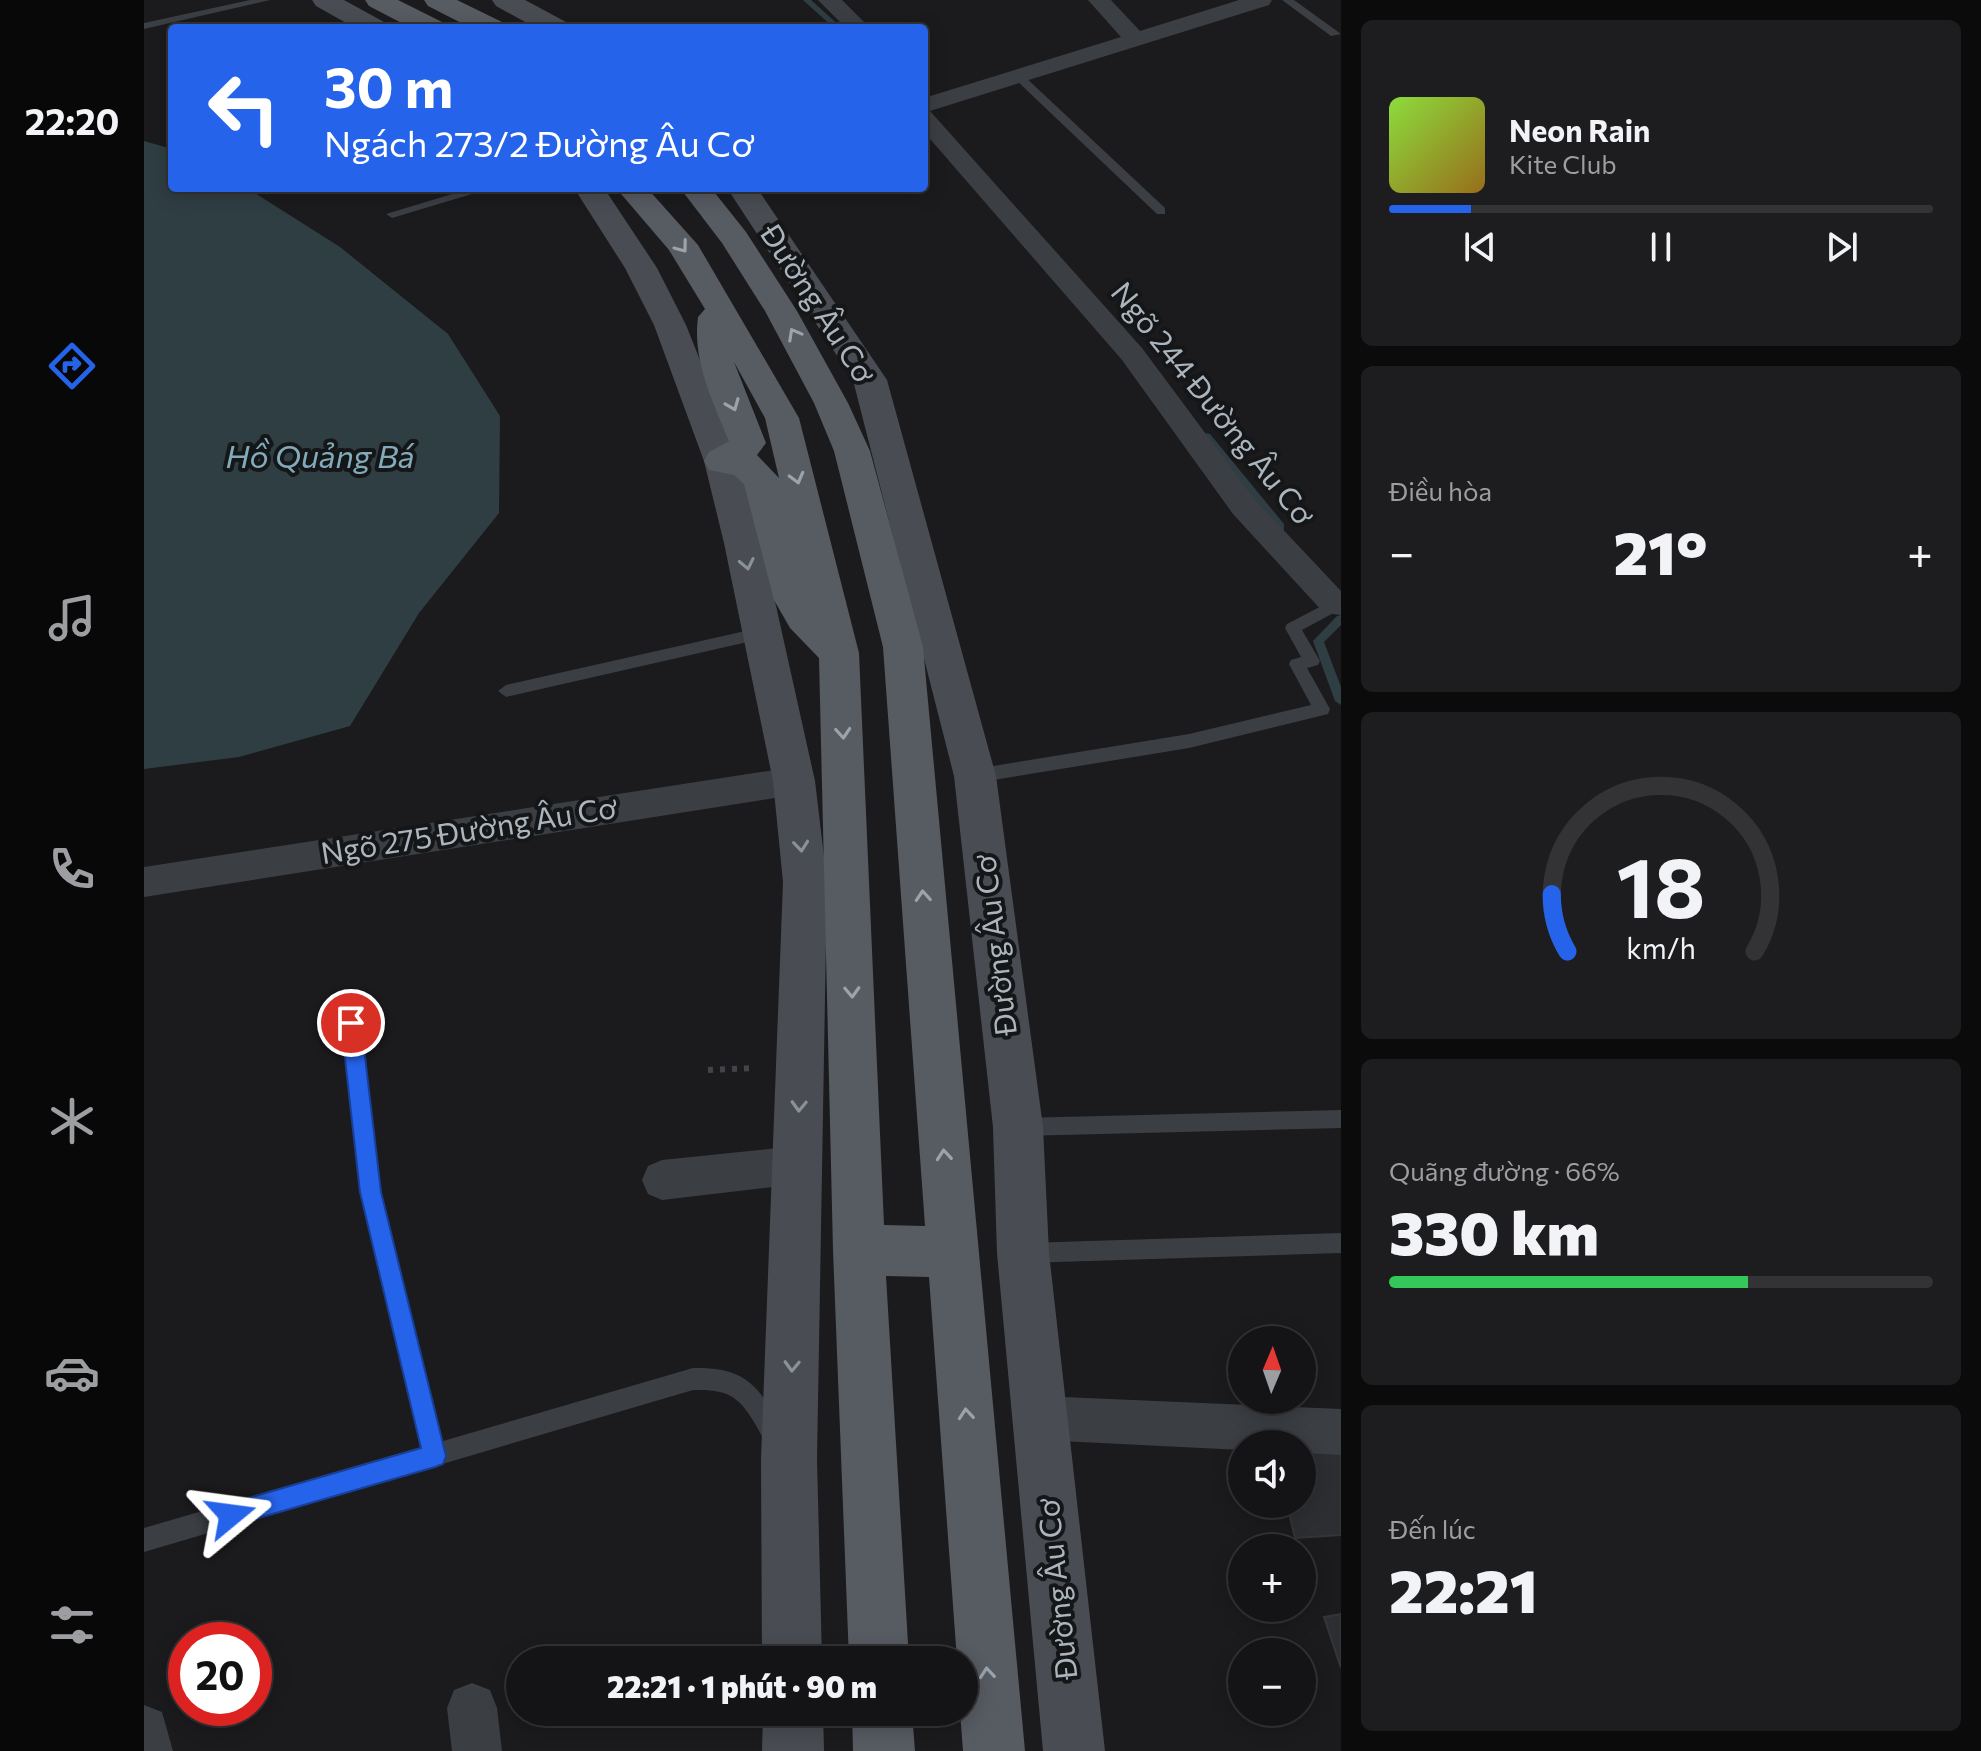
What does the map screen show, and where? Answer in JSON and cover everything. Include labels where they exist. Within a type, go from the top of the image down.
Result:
[{"type":"main road","points":[[378,0],[424,24]]},
{"type":"main road","points":[[437,0],[484,24]]},
{"type":"main road","points":[[635,192],[682,245],[782,418],[826,587],[839,653],[859,1250],[878,1646]]},
{"type":"main road","name":"Đường Âu Cơ","points":[[698,192],[735,239],[781,311],[831,403],[852,451],[903,647],[994,1751]]},
{"type":"main road","points":[[718,303],[713,335],[728,394],[748,443],[722,461]]},
{"type":"main road","points":[[722,461],[744,464],[761,479],[793,600],[804,618],[839,653]]},
{"type":"main road","points":[[859,1250],[953,1252]]},
{"type":"main road","points":[[883,1726],[884,1751]]},
{"type":"street","points":[[325,0],[365,24]]},
{"type":"street","points":[[505,0],[549,24]]},
{"type":"street","points":[[829,0],[855,24]]},
{"type":"street","points":[[1099,0],[1135,38]]},
{"type":"street","points":[[928,104],[1248,1]]},
{"type":"street","name":"Ngõ 244 Đường Âu Cơ","points":[[928,105],[1132,354],[1244,507],[1335,605]]},
{"type":"street","points":[[592,192],[641,268],[670,325],[722,461],[794,781],[805,882],[789,1459],[792,1646]]},
{"type":"street","name":"Đường Âu Cơ","points":[[745,192],[870,380],[975,776],[1018,1127],[1023,1253],[1074,1751]]},
{"type":"street","name":"Ngõ 275 Đường Âu Cơ","points":[[144,882],[794,781]]},
{"type":"street","points":[[662,1180],[798,1165]]},
{"type":"street","points":[[1040,1418],[1341,1432]]},
{"type":"street","points":[[793,1726],[793,1751]]},
{"type":"street","points":[[144,1730],[148,1751]]},
{"type":"lane","points":[[144,26],[265,0]]},
{"type":"lane","points":[[1287,0],[1335,34]]},
{"type":"lane","points":[[1019,77],[1161,211]]},
{"type":"lane","points":[[392,214],[472,192]]},
{"type":"lane","name":"Ngõ 244 Đường Âu Cơ","points":[[975,776],[1189,741],[1322,709],[1297,664],[1312,661],[1293,628],[1335,605]]},
{"type":"lane","points":[[506,691],[763,633]]},
{"type":"lane","points":[[351,1023],[370,1192],[435,1456]]},
{"type":"lane","points":[[1018,1127],[1341,1119]]},
{"type":"lane","points":[[1023,1253],[1341,1243]]},
{"type":"lane","points":[[144,1540],[693,1379],[723,1377],[752,1396],[789,1459]]},
{"type":"water","name":"Hồ Quảng Bá","points":[[144,141],[168,148],[168,192],[253,192],[340,247],[448,334],[500,416],[499,513],[419,613],[350,726],[239,757],[144,769]]},
{"type":"building","points":[[1341,1432],[1341,1535],[1294,1534],[1290,1518],[1316,1518],[1316,1436]]},
{"type":"building","points":[[1341,1614],[1341,1668],[1324,1617]]},
{"type":"waterway","points":[[807,0],[834,24]]},
{"type":"waterway","points":[[1207,436],[1280,527]]},
{"type":"waterway","points":[[1341,619],[1318,641],[1341,701]]},
{"type":"route","points":[[231,1515],[435,1456],[370,1192],[351,1023]]}]
